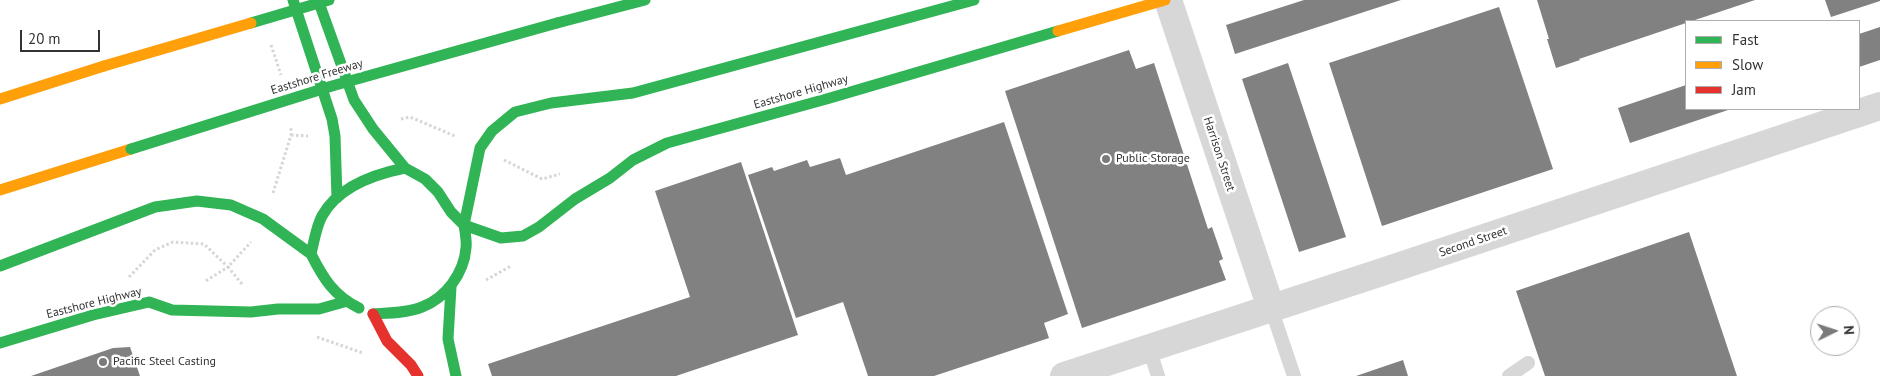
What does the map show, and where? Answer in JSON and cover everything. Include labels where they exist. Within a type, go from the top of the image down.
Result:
[{"type":"main road","points":[[293,0],[336,136],[337,198]]},
{"type":"main road","points":[[318,0],[354,100],[405,168],[425,179],[438,192],[464,225]]},
{"type":"main road","points":[[0,98],[329,0]]},
{"type":"main road","name":"Eastshore Freeway","points":[[0,190],[332,86],[646,0]]},
{"type":"main road","points":[[0,266],[155,207],[196,200],[231,205],[263,219],[311,254],[327,284],[344,302],[373,314],[421,308],[435,301],[451,287],[460,270],[466,248],[464,225],[480,148],[492,131],[515,112],[550,103],[633,93],[974,0]]},
{"type":"main road","name":"Eastshore Highway","points":[[464,225],[501,238],[523,236],[539,227],[575,199],[610,178],[633,160],[667,143],[830,98],[1166,0]]},
{"type":"main road","points":[[311,254],[322,216],[337,198],[348,188],[384,172],[405,168]]},
{"type":"main road","points":[[451,287],[448,340],[456,376]]},
{"type":"main road","name":"Eastshore Highway","points":[[0,343],[94,315],[149,302],[172,310],[251,312],[278,309],[319,309],[344,302]]},
{"type":"main road","points":[[373,314],[387,340],[411,365],[418,376]]},
{"type":"street","name":"Harrison Street","points":[[1166,0],[1270,308]]},
{"type":"street","name":"Second Street","points":[[1064,376],[1880,106]]},
{"type":"lane","points":[[1270,308],[1294,376]]},
{"type":"lane","points":[[1149,348],[1158,376]]},
{"type":"lane","points":[[1509,376],[1528,363]]},
{"type":"path","points":[[393,120],[410,117],[460,138]]},
{"type":"path","points":[[497,156],[542,179]]},
{"type":"path","points":[[132,276],[155,250],[173,242],[204,244],[228,267],[242,286]]},
{"type":"path","points":[[203,283],[228,267],[247,248]]},
{"type":"path","points":[[316,337],[365,354]]},
{"type":"building","points":[[1304,0],[1401,0],[1235,54],[1226,25]]},
{"type":"building","points":[[1537,0],[1755,0],[1695,20],[1685,20],[1685,23],[1556,68],[1547,39],[1549,39]]},
{"type":"building","points":[[1825,0],[1880,0],[1880,1],[1831,17]]},
{"type":"building","points":[[1499,7],[1553,169],[1382,226],[1329,63]]},
{"type":"building","points":[[1880,27],[1880,60],[1860,67],[1860,34]]},
{"type":"building","name":"Public Storage","points":[[1129,50],[1136,69],[1154,63],[1208,229],[1212,227],[1223,259],[1219,261],[1226,280],[1082,328],[1005,91]]},
{"type":"building","points":[[1288,63],[1346,237],[1299,252],[1242,79]]},
{"type":"building","points":[[1685,85],[1685,110],[1728,110],[1630,143],[1618,108]]},
{"type":"building","points":[[1004,122],[1068,314],[1044,323],[1049,338],[934,376],[868,376],[843,302],[796,318],[748,175],[772,167],[774,171],[807,160],[810,167],[840,158],[846,175]]},
{"type":"building","points":[[741,162],[798,335],[676,376],[492,376],[488,364],[690,297],[655,191]]},
{"type":"building","points":[[1689,232],[1737,376],[1545,376],[1516,291]]},
{"type":"building","name":"Pacific Steel Casting","points":[[130,347],[140,376],[31,376],[113,348]]},
{"type":"building","points":[[1403,360],[1408,376],[1356,376]]},
{"type":"traffic: fast","points":[[293,0],[332,119],[335,136],[337,198]]},
{"type":"traffic: fast","points":[[318,0],[354,100],[373,129],[405,168],[425,179],[438,192],[451,212],[464,225],[466,248],[462,266],[452,284],[439,298],[416,309],[373,314]]},
{"type":"traffic: fast","points":[[251,23],[329,0]]},
{"type":"traffic: fast","points":[[557,23],[645,0]]},
{"type":"traffic: fast","points":[[464,225],[480,148],[492,131],[515,112],[551,103],[633,93],[974,0]]},
{"type":"traffic: fast","points":[[131,149],[332,86],[557,23]]},
{"type":"traffic: fast","points":[[464,225],[501,238],[523,236],[539,227],[575,199],[610,178],[633,160],[667,143],[830,98],[1058,31]]},
{"type":"traffic: fast","points":[[359,308],[343,298],[330,286],[311,254],[318,225],[329,206],[347,190],[370,178],[405,168]]},
{"type":"traffic: fast","points":[[0,266],[155,207],[197,201],[231,205],[263,219],[311,254]]},
{"type":"traffic: fast","points":[[451,287],[448,339],[456,376]]},
{"type":"traffic: fast","points":[[0,343],[93,315],[149,302],[172,310],[251,312],[278,309],[319,309],[344,302]]},
{"type":"traffic: slow","points":[[1058,31],[1165,0]]},
{"type":"traffic: slow","points":[[104,66],[251,23]]},
{"type":"traffic: slow","points":[[0,99],[104,66]]},
{"type":"traffic: slow","points":[[0,190],[131,149]]},
{"type":"traffic: jam","points":[[373,314],[387,341],[411,365],[418,376]]},
{"type":"place","name":"Public Storage","points":[[1106,159]]},
{"type":"place","name":"Pacific Steel Casting","points":[[103,362]]}]
